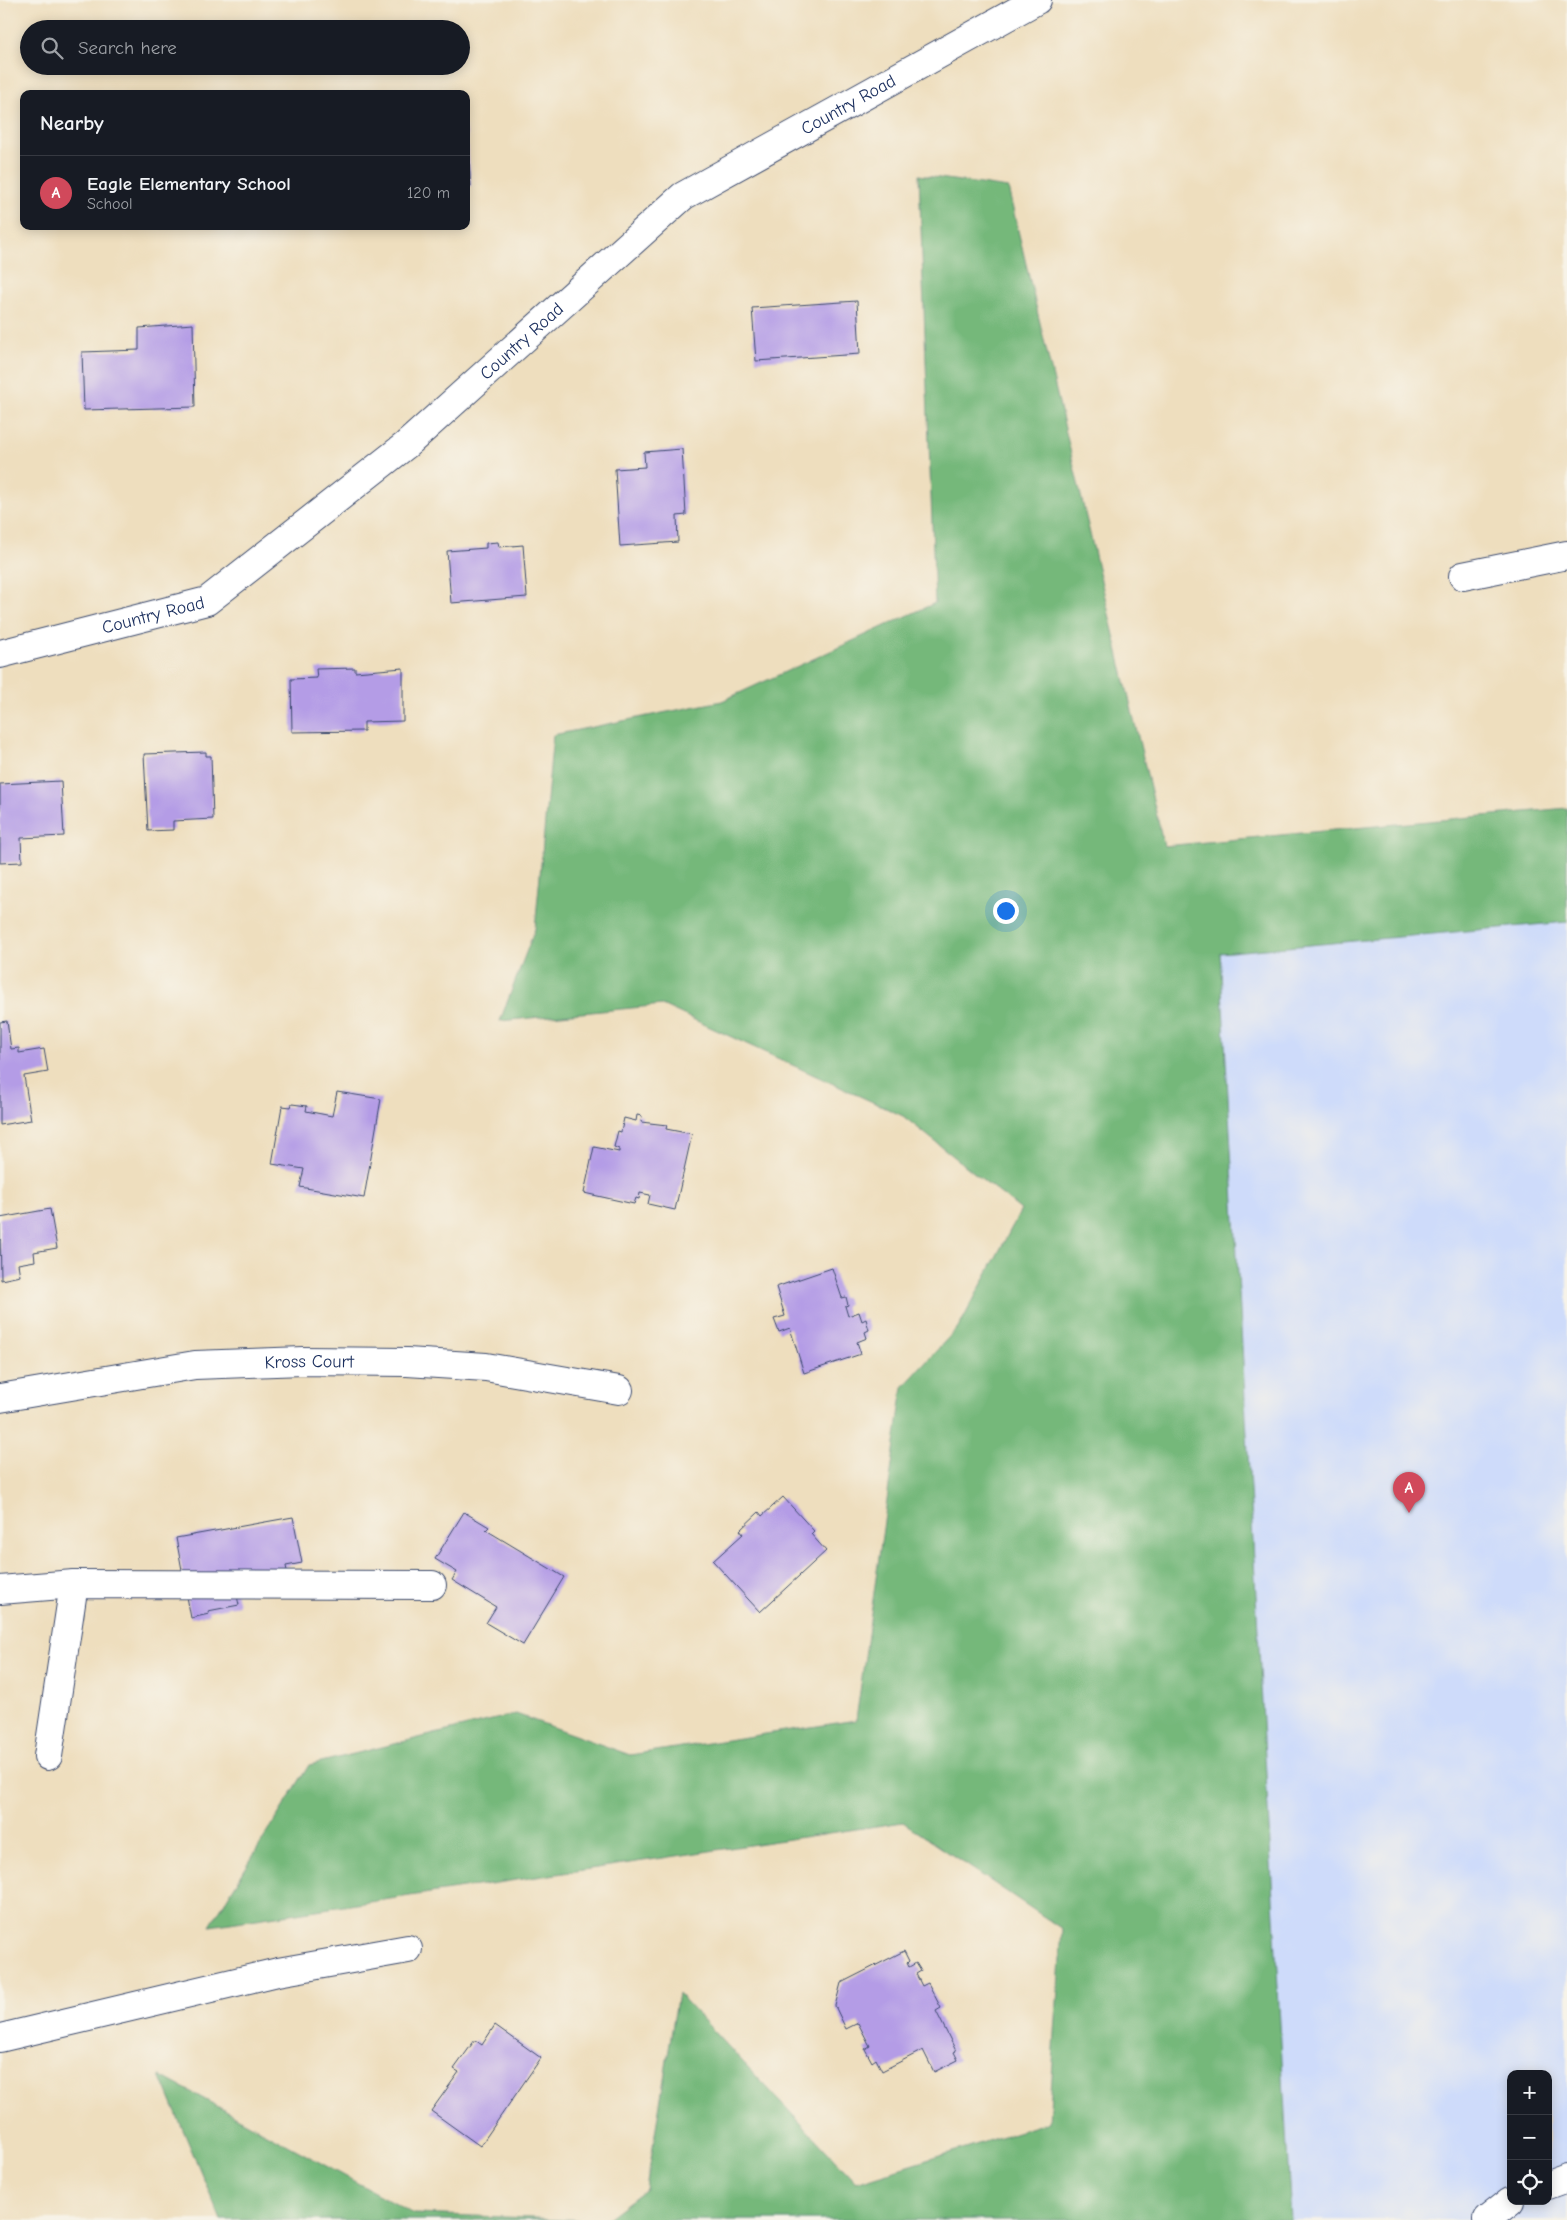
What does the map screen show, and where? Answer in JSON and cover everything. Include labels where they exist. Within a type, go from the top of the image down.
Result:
[{"type":"street","name":"Country Road","points":[[0,654],[207,601],[406,445],[683,196],[1037,0]]},
{"type":"street","points":[[1463,576],[1567,555]]},
{"type":"street","name":"Kross Court","points":[[0,1398],[195,1365],[303,1361],[407,1362],[486,1367],[619,1390]]},
{"type":"street","points":[[48,1756],[74,1584]]},
{"type":"street","points":[[0,1590],[74,1584],[432,1585]]},
{"type":"street","points":[[0,2038],[278,1972],[408,1949]]},
{"type":"street","points":[[1552,2184],[1567,2178]]},
{"type":"street","points":[[1487,2220],[1507,2204]]},
{"type":"shaded area","points":[[1567,922],[1567,2220],[1291,2220],[1220,952]]},
{"type":"green space","points":[[919,175],[1008,188],[1164,846],[1567,808],[1567,922],[1220,953],[1291,2220],[605,2220],[646,2189],[678,1993],[856,2182],[1049,2122],[1062,1929],[903,1822],[210,1926],[309,1765],[516,1714],[630,1755],[856,1720],[903,1387],[960,1325],[1021,1210],[903,1116],[662,1005],[500,1021],[535,929],[553,735],[722,701],[935,603]]},
{"type":"green space","points":[[160,2075],[414,2214],[591,2220],[221,2220]]},
{"type":"building","points":[[857,301],[860,354],[756,361],[752,308]]},
{"type":"building","points":[[193,324],[195,407],[84,410],[82,352],[139,350],[139,328]]},
{"type":"building","points":[[682,449],[686,515],[677,516],[678,542],[620,546],[615,469],[645,467],[644,452]]},
{"type":"building","points":[[498,542],[499,547],[523,545],[527,597],[451,603],[447,551],[486,548],[486,543]]},
{"type":"building","points":[[355,668],[355,672],[403,668],[403,721],[364,722],[364,731],[292,732],[291,679],[317,678],[316,669]]},
{"type":"building","points":[[206,752],[206,756],[211,756],[213,819],[173,821],[173,830],[148,831],[144,754]]},
{"type":"building","points":[[61,781],[64,836],[21,838],[22,862],[0,863],[0,784]]},
{"type":"building","points":[[7,1021],[11,1049],[19,1048],[19,1053],[44,1049],[48,1072],[24,1076],[31,1120],[0,1125],[0,1022]]},
{"type":"building","points":[[337,1092],[381,1099],[364,1198],[300,1187],[304,1169],[272,1164],[282,1106],[291,1107],[292,1104],[307,1106],[306,1111],[332,1116]]},
{"type":"building","points":[[637,1115],[642,1116],[641,1122],[667,1125],[666,1129],[692,1134],[675,1210],[648,1204],[650,1195],[640,1193],[639,1199],[636,1198],[634,1204],[584,1193],[594,1147],[619,1152],[619,1149],[614,1147],[618,1131],[621,1132],[624,1118],[636,1121]]},
{"type":"building","points":[[50,1209],[57,1248],[34,1252],[35,1261],[18,1264],[20,1276],[1,1280],[0,1218]]},
{"type":"building","points":[[832,1268],[842,1298],[846,1297],[848,1305],[845,1306],[848,1316],[859,1312],[862,1321],[866,1319],[869,1330],[865,1332],[867,1338],[857,1342],[861,1354],[804,1373],[790,1328],[779,1332],[774,1319],[785,1316],[776,1287]]},
{"type":"building","points":[[783,1497],[814,1531],[811,1534],[826,1551],[760,1612],[713,1561],[743,1534],[740,1530],[759,1512],[762,1516]]},
{"type":"building","points":[[464,1512],[489,1527],[486,1530],[564,1577],[523,1645],[486,1623],[496,1607],[452,1580],[457,1572],[435,1559]]},
{"type":"building","points":[[293,1517],[302,1563],[286,1566],[288,1576],[235,1587],[239,1605],[208,1611],[209,1614],[191,1618],[176,1538]]},
{"type":"building","points":[[904,1951],[909,1961],[907,1963],[909,1967],[916,1963],[921,1971],[916,1974],[922,1986],[928,1983],[941,2008],[936,2011],[956,2051],[954,2052],[958,2060],[934,2072],[923,2050],[882,2071],[876,2059],[872,2062],[865,2049],[870,2046],[858,2023],[846,2029],[835,2006],[841,1983]]},
{"type":"building","points":[[495,2025],[541,2058],[480,2146],[431,2111],[459,2072],[454,2069],[475,2040],[482,2045]]},
{"type":"place","name":"Eagle Elementary School","points":[[1409,1513]]}]
